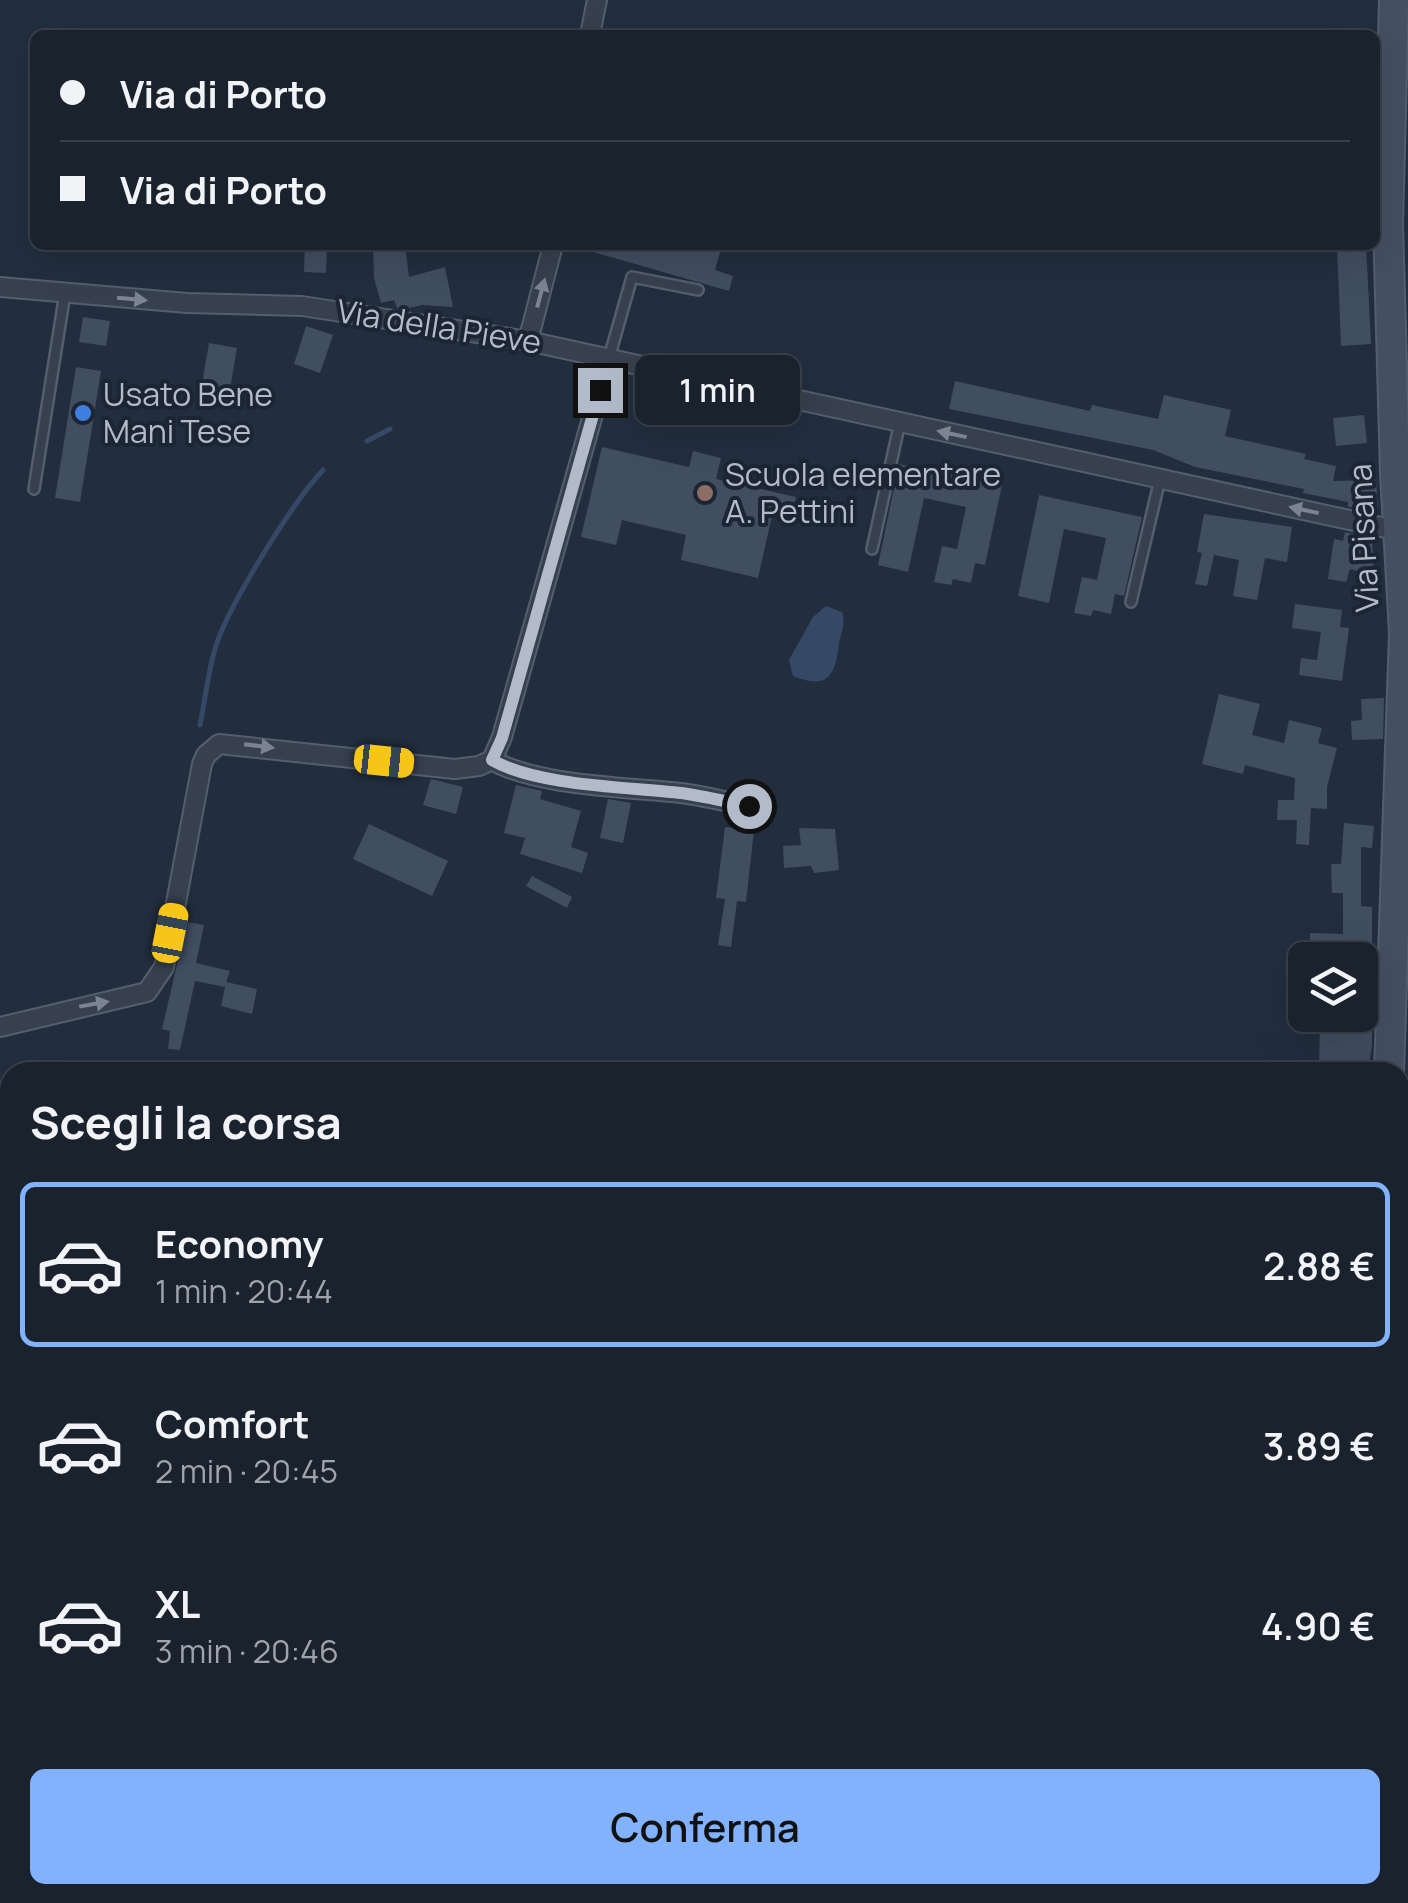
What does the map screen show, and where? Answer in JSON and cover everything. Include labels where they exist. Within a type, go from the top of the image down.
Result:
[{"type":"main road","name":"Via Pisana","points":[[1389,1062],[1404,664],[1394,0]]},
{"type":"street","points":[[591,30],[596,0]]},
{"type":"street","points":[[528,341],[552,250]]},
{"type":"street","name":"Via della Pieve","points":[[0,287],[187,304],[302,306],[528,341],[1160,479],[1402,524]]},
{"type":"street","points":[[492,760],[609,358]]},
{"type":"street","points":[[0,1027],[136,996],[156,984],[164,967],[202,764],[206,754],[219,744],[455,768],[492,760],[506,768],[602,786],[686,794],[749,806]]},
{"type":"lane","points":[[609,358],[632,278],[698,290]]},
{"type":"lane","points":[[34,489],[66,293]]},
{"type":"lane","points":[[872,549],[900,422]]},
{"type":"lane","points":[[1131,602],[1160,479]]},
{"type":"water","points":[[826,606],[842,612],[844,621],[832,672],[814,681],[793,676],[789,660],[813,617]]},
{"type":"building","points":[[305,250],[327,250],[326,273],[304,272]]},
{"type":"building","points":[[373,250],[406,250],[409,277],[445,267],[453,307],[422,305],[405,309],[397,308],[394,300],[381,303],[374,278]]},
{"type":"building","points":[[586,250],[721,250],[715,270],[733,276],[729,291]]},
{"type":"building","points":[[1337,250],[1366,250],[1371,344],[1341,346]]},
{"type":"building","points":[[83,317],[110,321],[106,346],[79,342]]},
{"type":"building","points":[[306,326],[333,335],[320,373],[294,364]]},
{"type":"building","points":[[209,343],[237,348],[228,401],[200,396]]},
{"type":"building","points":[[76,367],[101,371],[80,502],[55,498]]},
{"type":"building","points":[[955,381],[1090,411],[1092,405],[1158,419],[1164,395],[1231,410],[1225,436],[1306,454],[1304,459],[1336,466],[1333,481],[1376,480],[1378,509],[1348,507],[1348,502],[1303,493],[1304,489],[1195,467],[1153,450],[949,409]]},
{"type":"building","points":[[1364,415],[1367,443],[1336,446],[1333,418]]},
{"type":"building","points":[[602,447],[689,467],[693,451],[721,458],[716,479],[796,497],[791,520],[772,516],[758,578],[681,560],[686,535],[622,520],[616,545],[581,537]]},
{"type":"building","points":[[899,464],[1002,485],[985,565],[975,563],[971,583],[953,579],[951,585],[934,582],[942,546],[957,549],[966,507],[924,498],[908,572],[878,565]]},
{"type":"building","points":[[1039,495],[1142,517],[1124,596],[1115,594],[1111,614],[1093,610],[1091,616],[1074,613],[1082,577],[1097,580],[1106,538],[1064,529],[1049,603],[1018,596]]},
{"type":"building","points":[[1204,514],[1292,527],[1287,562],[1265,558],[1257,600],[1233,596],[1239,560],[1214,555],[1207,586],[1195,584]]},
{"type":"building","points":[[1345,532],[1372,538],[1374,576],[1350,569],[1346,582],[1328,579],[1334,539],[1343,541]]},
{"type":"building","points":[[1295,604],[1342,610],[1340,627],[1349,628],[1342,681],[1299,675],[1301,658],[1317,660],[1321,632],[1292,628]]},
{"type":"building","points":[[1219,694],[1260,704],[1252,735],[1284,743],[1289,720],[1322,728],[1318,743],[1337,748],[1327,787],[1327,809],[1311,808],[1309,845],[1296,844],[1297,820],[1277,820],[1278,800],[1294,800],[1295,778],[1245,765],[1243,774],[1202,764]]},
{"type":"building","points":[[1384,698],[1383,739],[1352,740],[1351,721],[1362,720],[1361,699]]},
{"type":"building","points":[[431,779],[463,787],[456,814],[423,805]]},
{"type":"building","points":[[516,785],[542,791],[540,799],[581,811],[571,847],[588,853],[582,873],[520,854],[525,838],[504,833]]},
{"type":"building","points":[[608,799],[631,803],[623,843],[600,838]]},
{"type":"building","points":[[1344,823],[1374,826],[1372,848],[1361,847],[1361,906],[1372,907],[1372,942],[1310,942],[1310,933],[1343,934],[1343,893],[1332,893],[1331,864],[1341,864]]},
{"type":"building","points":[[369,824],[448,861],[432,896],[353,859]]},
{"type":"building","points":[[725,827],[754,830],[746,902],[737,901],[731,947],[718,945],[725,899],[716,898]]},
{"type":"building","points":[[799,828],[835,829],[839,870],[814,873],[811,866],[784,868],[783,846],[801,845]]},
{"type":"building","points":[[532,876],[572,897],[567,908],[526,886]]},
{"type":"building","points":[[187,922],[204,925],[196,963],[230,971],[226,982],[257,989],[252,1014],[221,1006],[226,983],[225,987],[195,981],[180,1050],[168,1049],[170,1031],[162,1029]]},
{"type":"building","points":[[1320,1032],[1372,1032],[1369,1062],[1319,1062]]},
{"type":"waterway","points":[[367,441],[390,429]]},
{"type":"waterway","points":[[200,725],[215,649],[233,608],[279,530],[323,470]]},
{"type":"place","name":"Usato Bene Mani Tese","points":[[83,413]]},
{"type":"place","name":"Scuola elementare A. Pettini","points":[[705,493]]},
{"type":"route","points":[[600,390],[502,738],[492,760],[506,768],[602,786],[686,794],[749,806]]}]
